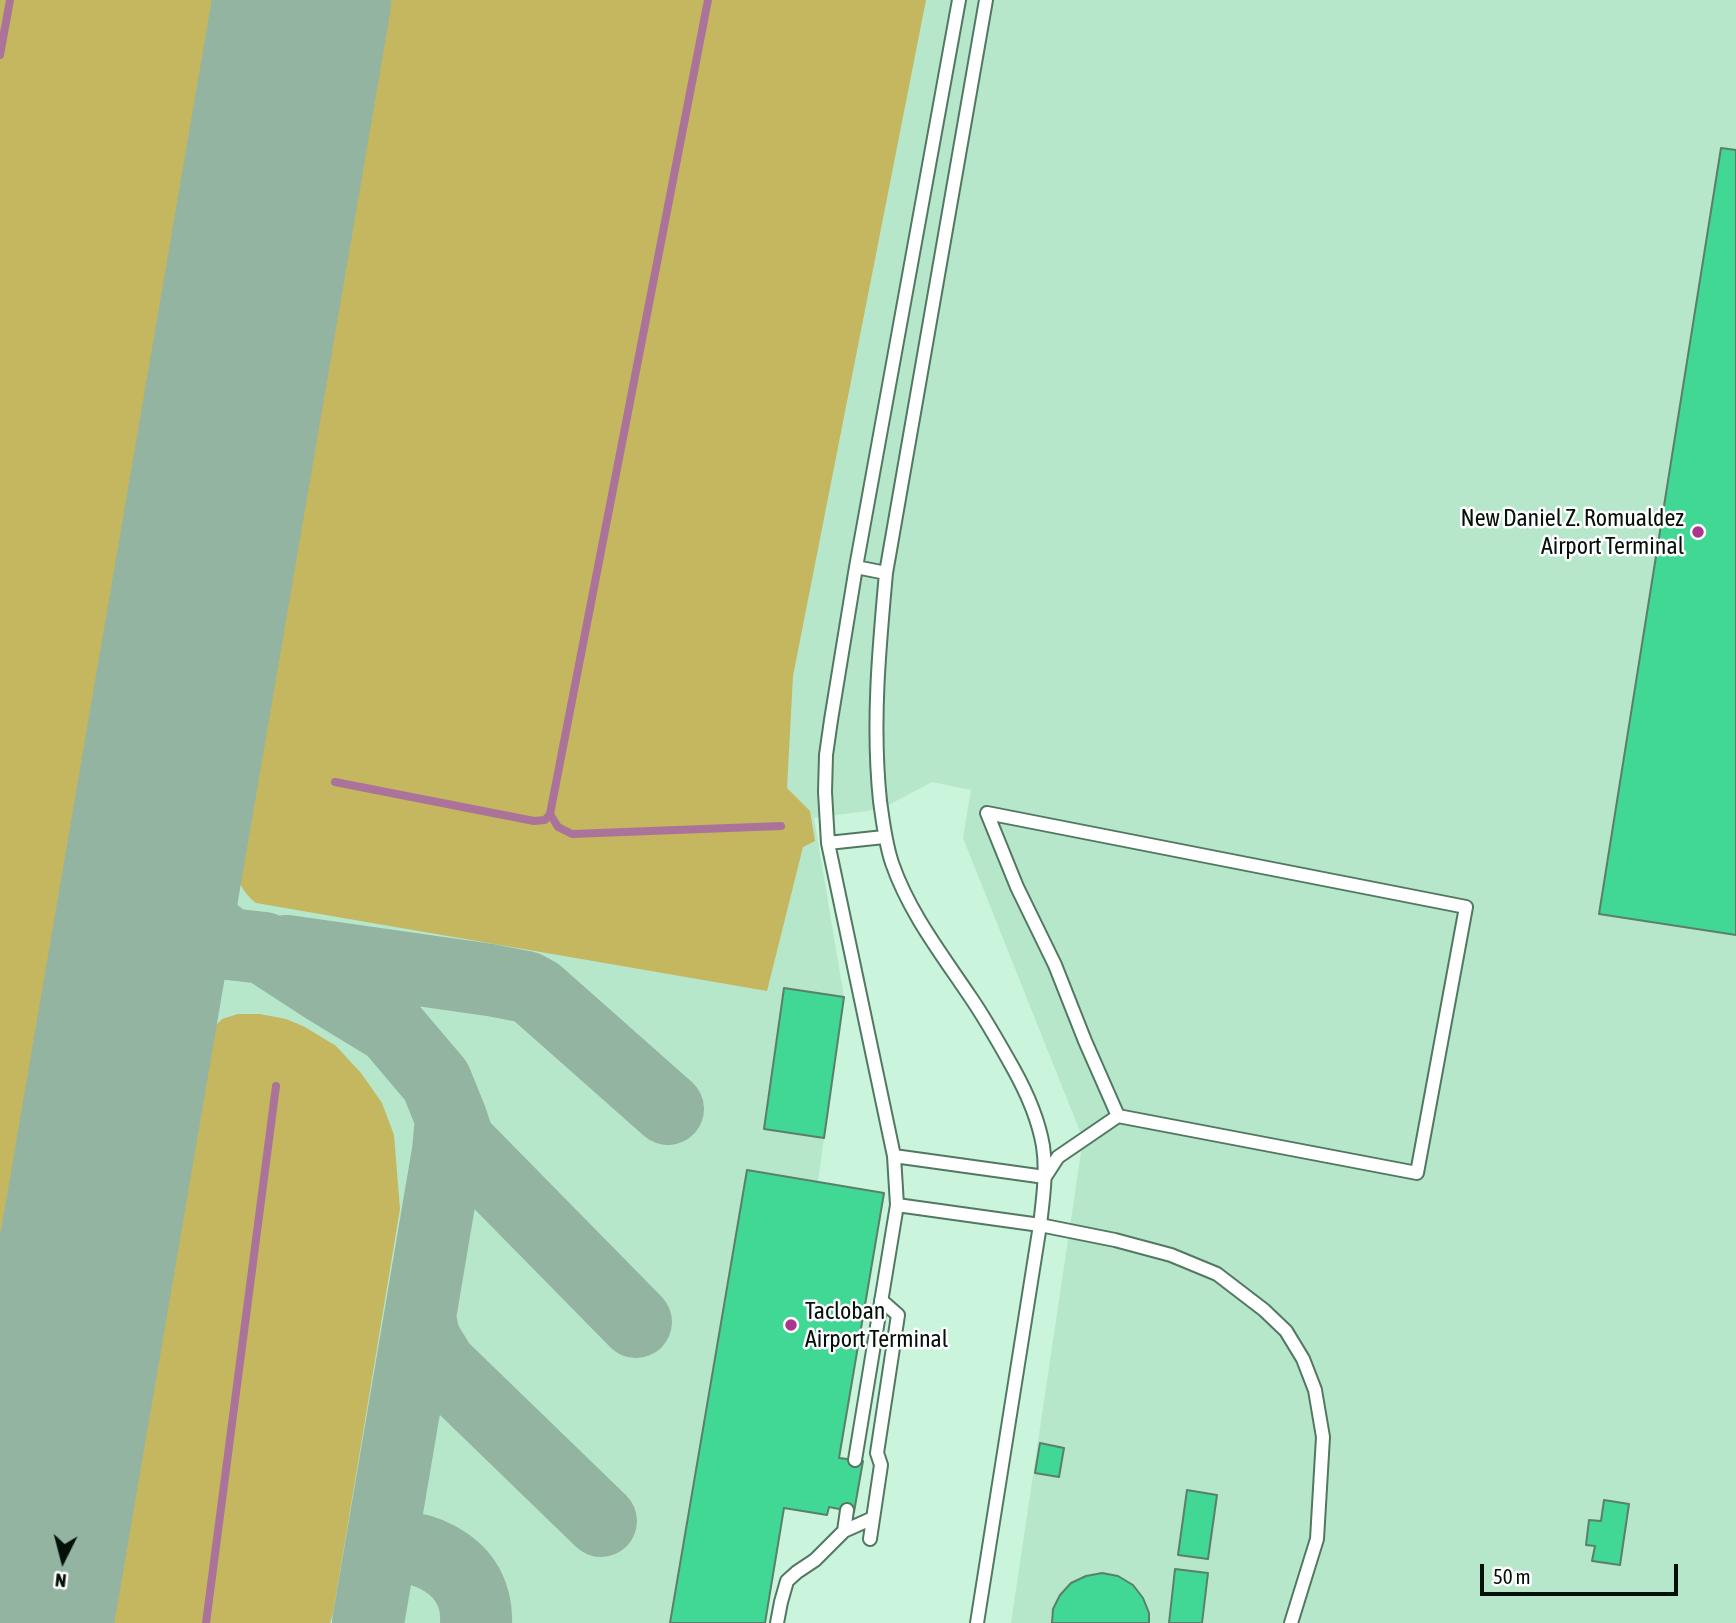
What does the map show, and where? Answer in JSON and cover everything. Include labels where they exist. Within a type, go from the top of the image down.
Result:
[{"type":"lane","points":[[977,1623],[1040,1226],[1045,1177],[1044,1149],[1028,1096],[970,996],[925,932],[907,900],[891,862],[884,837],[877,773],[877,719],[879,649],[886,573],[986,0]]},
{"type":"lane","points":[[855,1460],[897,1205],[894,1156],[828,843],[826,755],[856,567],[959,4],[983,15]]},
{"type":"lane","points":[[856,567],[886,573]]},
{"type":"lane","points":[[1045,1177],[1058,1157],[1118,1116],[1417,1173],[1466,907],[987,813],[1118,1116]]},
{"type":"lane","points":[[828,843],[884,837]]},
{"type":"lane","points":[[894,1156],[1045,1177]]},
{"type":"lane","points":[[897,1205],[1040,1226],[1115,1240],[1171,1255],[1217,1274],[1264,1310],[1286,1331],[1303,1359],[1315,1390],[1323,1437],[1317,1539],[1292,1623]]},
{"type":"lane","points":[[870,1539],[881,1465],[877,1453],[898,1315],[881,1300]]},
{"type":"lane","points":[[844,1531],[847,1510]]},
{"type":"lane","points":[[777,1623],[787,1581],[815,1560],[844,1531],[873,1518]]},
{"type":"shaded area","points":[[0,0],[1736,0],[1736,1623],[1011,1623],[1083,1139],[963,838],[971,790],[932,782],[881,809],[814,818],[844,997],[818,1181],[884,1193],[839,1457],[863,1461],[854,1512],[829,1507],[827,1515],[784,1509],[765,1623],[0,1623]]},
{"type":"shaded area","points":[[0,0],[216,0],[0,1246]]},
{"type":"shaded area","points":[[388,0],[926,0],[793,676],[787,788],[810,811],[815,841],[803,847],[767,991],[256,903],[243,888],[234,871],[230,858]]},
{"type":"shaded area","points":[[238,1014],[260,1014],[286,1019],[336,1046],[361,1073],[382,1103],[394,1135],[400,1209],[333,1614],[330,1623],[110,1623],[212,1029],[222,1019]]},
{"type":"building","name":"New Daniel Z. Romualdez Airport Terminal","points":[[1721,148],[1736,150],[1736,935],[1599,914]]},
{"type":"building","points":[[784,988],[844,997],[824,1138],[764,1129]]},
{"type":"building","name":"Tacloban Airport Terminal","points":[[747,1170],[884,1193],[839,1458],[863,1461],[854,1512],[829,1507],[827,1515],[784,1508],[765,1623],[670,1623]]},
{"type":"building","points":[[1040,1443],[1064,1448],[1059,1477],[1035,1473]]},
{"type":"building","points":[[1187,1490],[1217,1495],[1208,1559],[1178,1555]]},
{"type":"building","points":[[1604,1500],[1629,1504],[1620,1565],[1592,1561],[1595,1546],[1586,1545],[1589,1520],[1601,1521]]},
{"type":"building","points":[[1175,1569],[1208,1573],[1202,1623],[1169,1623]]},
{"type":"building","points":[[1102,1573],[1118,1576],[1133,1585],[1143,1598],[1149,1613],[1149,1623],[1052,1623],[1053,1609],[1060,1595],[1071,1583]]},
{"type":"waterway","points":[[0,55],[10,0]]},
{"type":"waterway","points":[[335,782],[534,821],[545,820],[550,814],[708,0]]},
{"type":"waterway","points":[[550,814],[558,827],[572,834],[781,826]]},
{"type":"waterway","points":[[206,1623],[276,1086]]},
{"type":"taxiway","points":[[162,818],[158,872],[164,890],[229,944],[264,948],[391,1028],[436,1081],[451,1118],[448,1151],[368,1623]]},
{"type":"taxiway","points":[[135,976],[146,957],[154,950],[174,941],[196,940],[229,944]]},
{"type":"taxiway","points":[[286,951],[526,987],[537,993],[668,1109]]},
{"type":"taxiway","points":[[451,1118],[459,1142],[636,1322]]},
{"type":"taxiway","points":[[420,1319],[425,1340],[441,1366],[601,1521]]},
{"type":"taxiway","points":[[379,1560],[398,1551],[412,1549],[429,1553],[446,1563],[468,1586],[474,1601],[476,1623]]},
{"type":"runway","points":[[24,1623],[302,0]]},
{"type":"place","name":"New Daniel Z. Romualdez Airport Terminal","points":[[1698,532]]},
{"type":"place","name":"Tacloban Airport Terminal","points":[[791,1325]]}]
